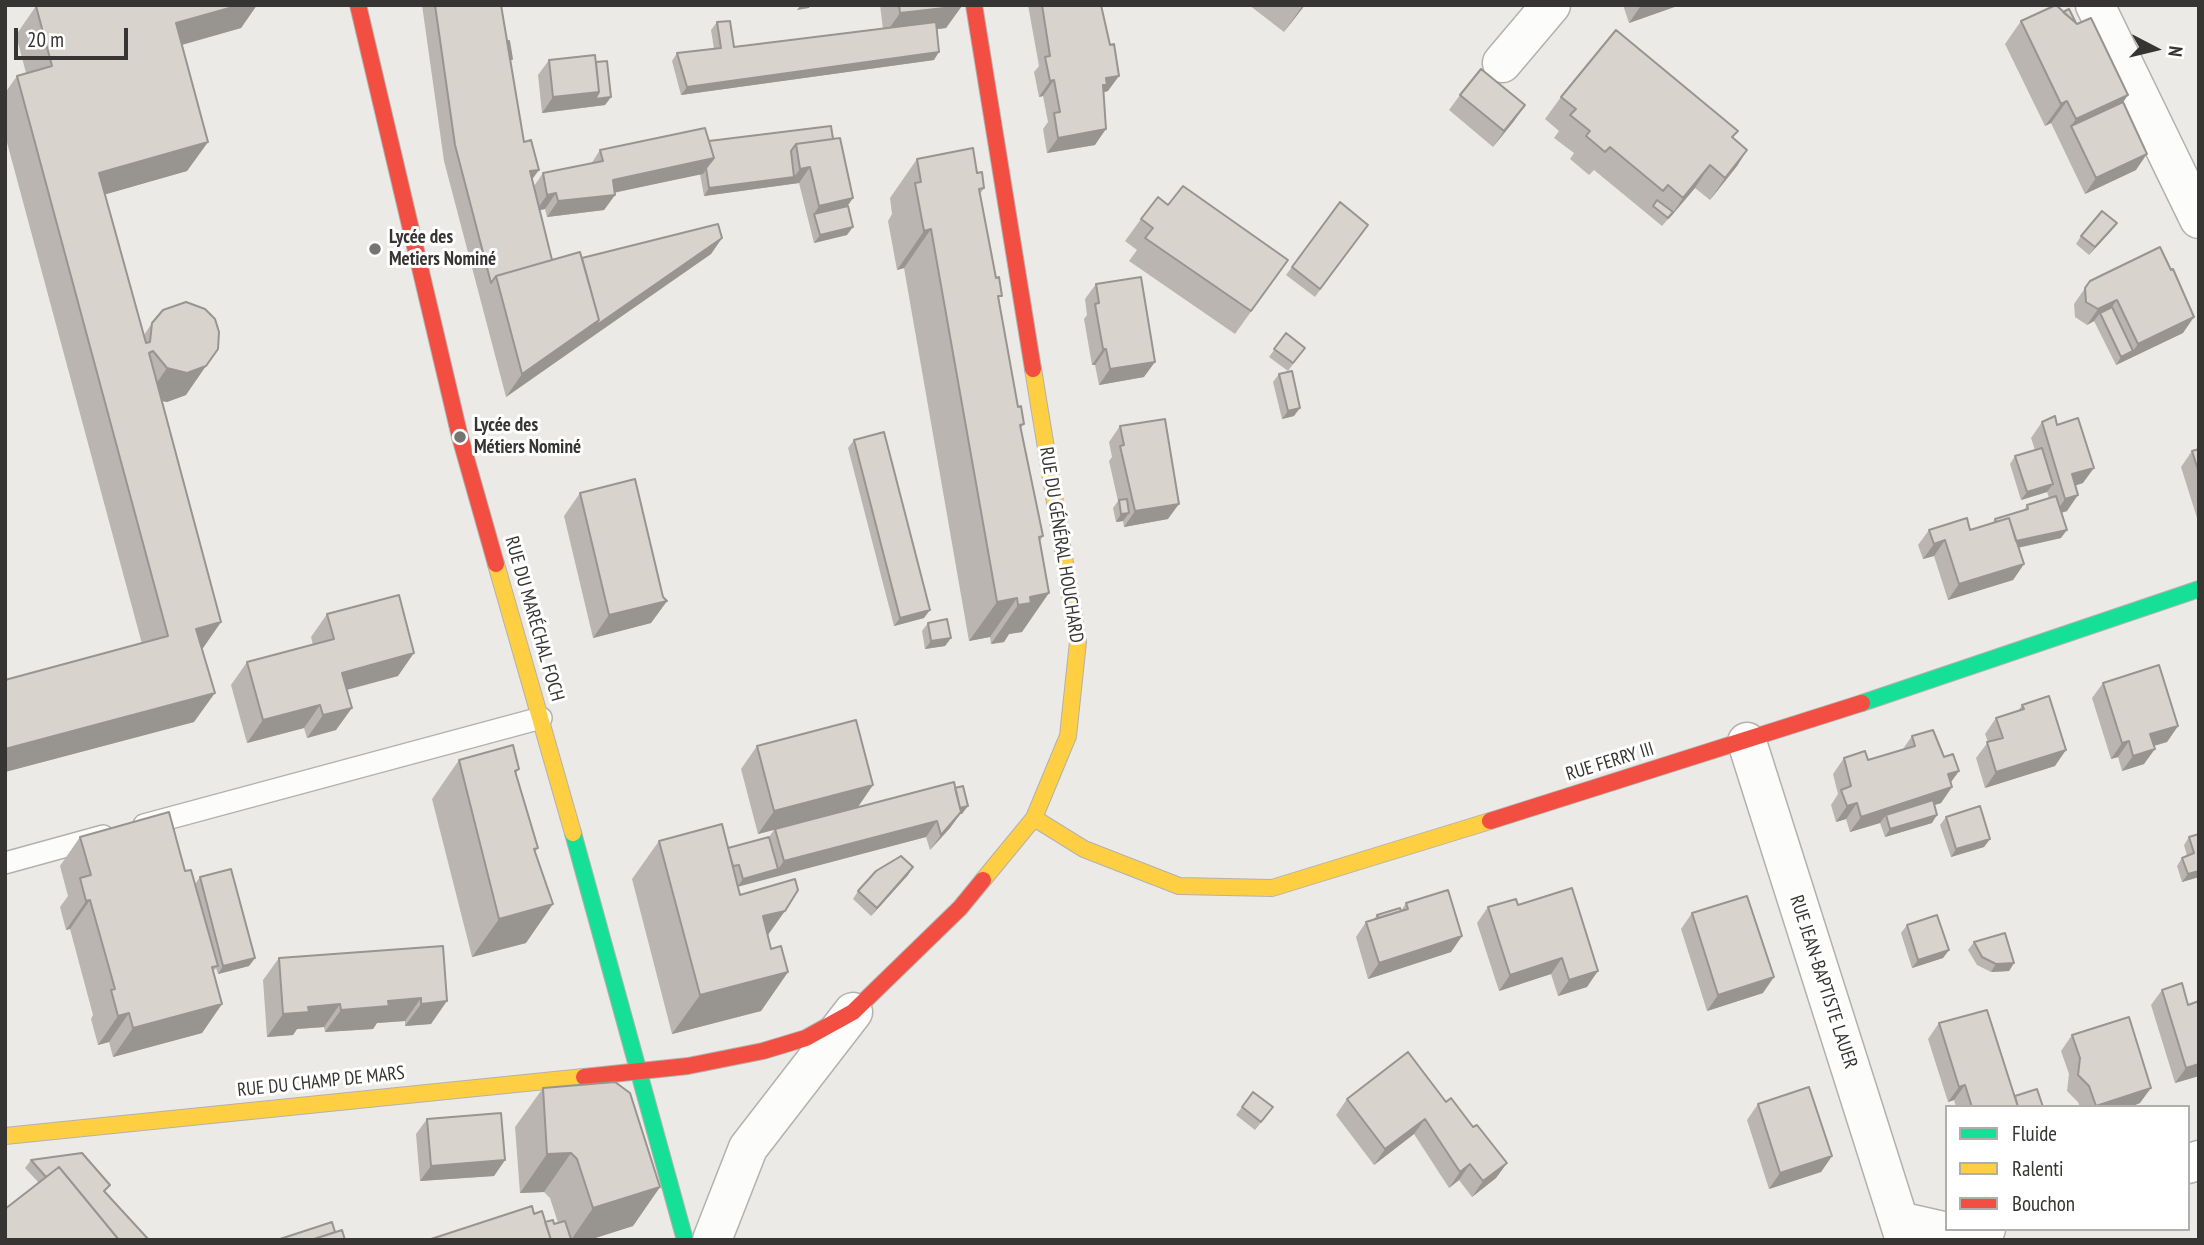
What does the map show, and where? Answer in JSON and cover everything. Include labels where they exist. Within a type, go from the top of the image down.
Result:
[{"type":"street","name":"RUE DU MARÉCHAL FOCH","points":[[358,5],[460,437],[641,1071],[685,1240]]},
{"type":"street","name":"RUE DU GÉNÉRAL HOUCHARD","points":[[712,1240],[748,1148],[853,1012],[960,908],[1034,818],[1068,736],[1078,642],[974,5]]},
{"type":"street","points":[[1502,63],[1550,5]]},
{"type":"street","points":[[2095,5],[2188,171],[2199,219]]},
{"type":"street","name":"RUE FERRY III","points":[[1034,818],[1084,849],[1179,886],[1272,888],[1747,742],[2199,589]]},
{"type":"street","name":"RUE JEAN-BAPTISTE LAUER","points":[[1747,742],[1902,1231]]},
{"type":"street","name":"RUE DU GÉNÉRAL HOUCHARD","points":[[641,1071],[688,1066],[763,1051],[806,1038],[853,1012]]},
{"type":"street","name":"RUE DU CHAMP DE MARS","points":[[5,1136],[641,1071]]},
{"type":"street","points":[[1902,1231],[1965,1236],[1980,1231]]},
{"type":"lane","points":[[5,863],[541,718]]},
{"type":"building","points":[[240,5],[176,23],[208,142],[99,173],[146,343],[150,342],[152,323],[163,310],[186,302],[205,309],[215,319],[219,332],[218,349],[206,366],[187,373],[167,368],[153,351],[149,353],[221,622],[196,629],[215,693],[5,749],[5,680],[168,636],[17,76],[52,66],[36,6]]},
{"type":"building","points":[[435,5],[501,5],[524,142],[531,140],[539,170],[530,171],[552,260],[496,276],[491,283],[455,145]]},
{"type":"building","points":[[899,5],[962,5],[962,6],[900,13]]},
{"type":"building","points":[[1042,5],[1101,5],[1110,45],[1114,44],[1119,76],[1106,78],[1107,85],[1103,85],[1106,129],[1058,138],[1054,113],[1060,112],[1054,80],[1050,81],[1045,57],[1050,56]]},
{"type":"building","points":[[2056,5],[2077,24],[2091,18],[2128,95],[2076,119],[2067,101],[2061,104],[2021,21]]},
{"type":"building","points":[[2069,9],[2076,23],[2063,12]]},
{"type":"building","points":[[730,21],[734,47],[936,22],[939,52],[687,87],[677,53],[721,48],[717,22]]},
{"type":"building","points":[[1616,30],[1738,131],[1732,137],[1747,150],[1725,178],[1710,165],[1683,198],[1668,185],[1663,191],[1610,147],[1605,152],[1586,136],[1590,131],[1570,115],[1576,109],[1561,97]]},
{"type":"building","points":[[509,41],[512,59],[510,59]]},
{"type":"building","points":[[595,55],[599,92],[553,97],[549,60]]},
{"type":"building","points":[[607,61],[611,97],[595,99],[599,92],[596,62]]},
{"type":"building","points":[[1481,69],[1525,105],[1504,131],[1460,95]]},
{"type":"building","points":[[2123,102],[2147,154],[2096,178],[2071,126]]},
{"type":"building","points":[[831,126],[833,139],[796,144],[791,151],[794,177],[709,188],[706,168],[714,158],[709,141]]},
{"type":"building","points":[[705,128],[714,158],[613,180],[615,195],[558,201],[556,193],[547,195],[543,173],[603,161],[600,150]]},
{"type":"building","points":[[840,138],[853,198],[819,206],[810,167],[800,169],[796,144]]},
{"type":"building","points":[[973,148],[977,173],[982,172],[984,188],[979,189],[996,278],[999,277],[1002,296],[998,296],[1018,407],[1021,406],[1024,424],[1020,425],[1043,536],[1039,537],[1049,593],[1030,597],[1031,603],[1018,605],[1017,598],[997,602],[931,229],[924,231],[915,183],[921,182],[917,159]]},
{"type":"building","points":[[1183,186],[1288,260],[1251,311],[1145,238],[1153,228],[1141,219],[1158,197],[1168,205]]},
{"type":"building","points":[[1657,200],[1673,212],[1668,218],[1653,206]]},
{"type":"building","points":[[1340,202],[1368,225],[1320,289],[1292,267]]},
{"type":"building","points":[[848,206],[853,227],[820,235],[814,214]]},
{"type":"building","points":[[2102,211],[2117,223],[2095,247],[2081,236]]},
{"type":"building","points":[[718,224],[722,238],[594,327],[599,320],[582,258]]},
{"type":"building","points":[[2160,247],[2194,317],[2138,344],[2117,300],[2098,309],[2086,302],[2085,288],[2090,281]]},
{"type":"building","points":[[580,252],[599,320],[522,374],[496,276]]},
{"type":"building","points":[[1141,277],[1155,362],[1110,369],[1106,349],[1103,349],[1095,304],[1099,303],[1096,284]]},
{"type":"building","points":[[2112,307],[2133,351],[2121,357],[2100,313]]},
{"type":"building","points":[[1286,333],[1305,348],[1293,363],[1274,349]]},
{"type":"building","points":[[1292,371],[1300,408],[1288,411],[1279,374]]},
{"type":"building","points":[[2055,416],[2057,425],[2078,418],[2094,468],[2072,474],[2078,495],[2065,499],[2042,422]]},
{"type":"building","points":[[1165,419],[1179,504],[1135,511],[1120,446],[1124,445],[1120,426]]},
{"type":"building","points":[[884,432],[930,610],[900,618],[854,440]]},
{"type":"building","points":[[2042,448],[2053,484],[2027,492],[2015,456]]},
{"type":"building","points":[[2199,449],[2199,473],[2192,451]]},
{"type":"building","points":[[635,479],[663,597],[667,601],[609,615],[580,493]]},
{"type":"building","points":[[2056,496],[2067,530],[2016,541],[2009,518],[1996,522],[1995,519],[2028,509],[2027,505]]},
{"type":"building","points":[[1127,499],[1129,513],[1121,514],[1119,500]]},
{"type":"building","points":[[1967,518],[1970,530],[2009,518],[2024,564],[1959,584],[1945,540],[1934,544],[1929,530]]},
{"type":"building","points":[[399,595],[414,653],[342,673],[352,708],[323,715],[320,705],[263,720],[247,662],[334,639],[327,614]]},
{"type":"building","points":[[947,619],[951,638],[931,641],[928,623]]},
{"type":"building","points":[[2159,665],[2178,726],[2150,734],[2155,749],[2133,756],[2129,741],[2122,743],[2103,683]]},
{"type":"building","points":[[2049,696],[2066,750],[1996,772],[1987,742],[2003,738],[1996,718],[2024,709],[2022,705]]},
{"type":"building","points":[[856,720],[873,785],[774,811],[757,746]]},
{"type":"building","points":[[1933,730],[1944,757],[1953,754],[1959,771],[1948,774],[1952,787],[1861,817],[1857,803],[1847,806],[1841,790],[1851,786],[1844,758],[1865,751],[1868,760],[1915,746],[1912,736]]},
{"type":"building","points":[[513,745],[519,769],[515,771],[538,848],[534,849],[553,904],[499,919],[459,760]]},
{"type":"building","points":[[954,782],[961,812],[941,835],[937,821],[784,861],[775,829]]},
{"type":"building","points":[[963,786],[968,806],[960,808],[955,788]]},
{"type":"building","points":[[1933,800],[1937,815],[1890,829],[1886,815]]},
{"type":"building","points":[[1980,806],[1990,839],[1956,849],[1946,817]]},
{"type":"building","points":[[169,812],[185,871],[191,870],[218,966],[212,967],[222,1004],[133,1028],[129,1013],[118,1016],[111,990],[115,989],[90,900],[86,901],[80,878],[91,875],[80,837]]},
{"type":"building","points":[[722,824],[740,895],[795,879],[798,890],[785,911],[763,916],[771,949],[781,946],[788,972],[700,995],[659,841]]},
{"type":"building","points":[[2199,834],[2199,871],[2188,874],[2182,858],[2194,853],[2189,837]]},
{"type":"building","points":[[769,837],[778,869],[743,879],[739,865],[733,866],[728,848]]},
{"type":"building","points":[[901,856],[913,867],[877,908],[858,891],[876,871]]},
{"type":"building","points":[[231,869],[255,958],[223,966],[200,877]]},
{"type":"building","points":[[1572,888],[1598,971],[1569,980],[1562,958],[1510,975],[1488,907],[1516,899],[1518,905]]},
{"type":"building","points":[[1448,890],[1462,936],[1379,963],[1366,922],[1408,909],[1406,903]]},
{"type":"building","points":[[1747,896],[1774,977],[1718,995],[1692,913]]},
{"type":"building","points":[[1400,908],[1401,911],[1378,918],[1377,915]]},
{"type":"building","points":[[1937,915],[1949,950],[1918,960],[1907,925]]},
{"type":"building","points":[[2005,933],[2014,963],[1996,964],[1982,957],[1974,942]]},
{"type":"building","points":[[443,946],[447,1001],[421,1004],[421,998],[388,1001],[389,1006],[341,1010],[340,1004],[308,1007],[309,1012],[283,1014],[279,958]]},
{"type":"building","points":[[2182,983],[2188,1005],[2199,1001],[2199,1064],[2186,1068],[2162,990]]},
{"type":"building","points":[[1987,1010],[2017,1105],[1971,1105],[1965,1085],[1959,1087],[1939,1023]]},
{"type":"building","points":[[2129,1017],[2151,1088],[2096,1105],[2089,1086],[2078,1075],[2080,1058],[2072,1035]]},
{"type":"building","points":[[1408,1052],[1446,1102],[1451,1098],[1473,1127],[1477,1125],[1507,1163],[1483,1181],[1470,1164],[1460,1172],[1425,1119],[1385,1149],[1347,1099]]},
{"type":"building","points":[[615,1082],[630,1093],[660,1187],[593,1208],[577,1159],[571,1153],[547,1154],[543,1088]]},
{"type":"building","points":[[1809,1087],[1832,1156],[1780,1173],[1758,1104]]},
{"type":"building","points":[[2037,1089],[2042,1105],[2017,1105],[2015,1096]]},
{"type":"building","points":[[1253,1092],[1273,1107],[1261,1122],[1242,1107]]},
{"type":"building","points":[[501,1113],[505,1160],[431,1166],[427,1119]]},
{"type":"building","points":[[82,1153],[110,1185],[104,1191],[149,1240],[119,1240],[59,1167],[46,1177],[31,1160]]},
{"type":"building","points":[[59,1167],[119,1240],[5,1240],[5,1209]]},
{"type":"building","points":[[532,1206],[534,1214],[542,1211],[551,1240],[428,1240]]},
{"type":"building","points":[[553,1220],[554,1224],[565,1221],[571,1239],[551,1240],[545,1222]]},
{"type":"building","points":[[332,1222],[335,1232],[311,1240],[277,1240]]},
{"type":"building","points":[[342,1230],[345,1240],[311,1240]]},
{"type":"traffic: fast","points":[[1862,703],[2199,589]]},
{"type":"traffic: fast","points":[[573,833],[685,1240]]},
{"type":"traffic: slow","points":[[983,880],[1034,818],[1068,736],[1078,642],[1033,369]]},
{"type":"traffic: slow","points":[[496,564],[573,833]]},
{"type":"traffic: slow","points":[[1034,818],[1084,849],[1179,886],[1272,888],[1490,821]]},
{"type":"traffic: slow","points":[[5,1136],[584,1077]]},
{"type":"traffic: jam","points":[[358,5],[460,437],[496,564]]},
{"type":"traffic: jam","points":[[974,5],[1033,369]]},
{"type":"traffic: jam","points":[[1490,821],[1862,703]]},
{"type":"traffic: jam","points":[[584,1077],[688,1066],[763,1051],[806,1038],[853,1012],[960,908],[983,880]]},
{"type":"place","name":"Lycée des Metiers Nominé","points":[[375,249]]},
{"type":"place","name":"Lycée des Métiers Nominé","points":[[460,437]]}]
